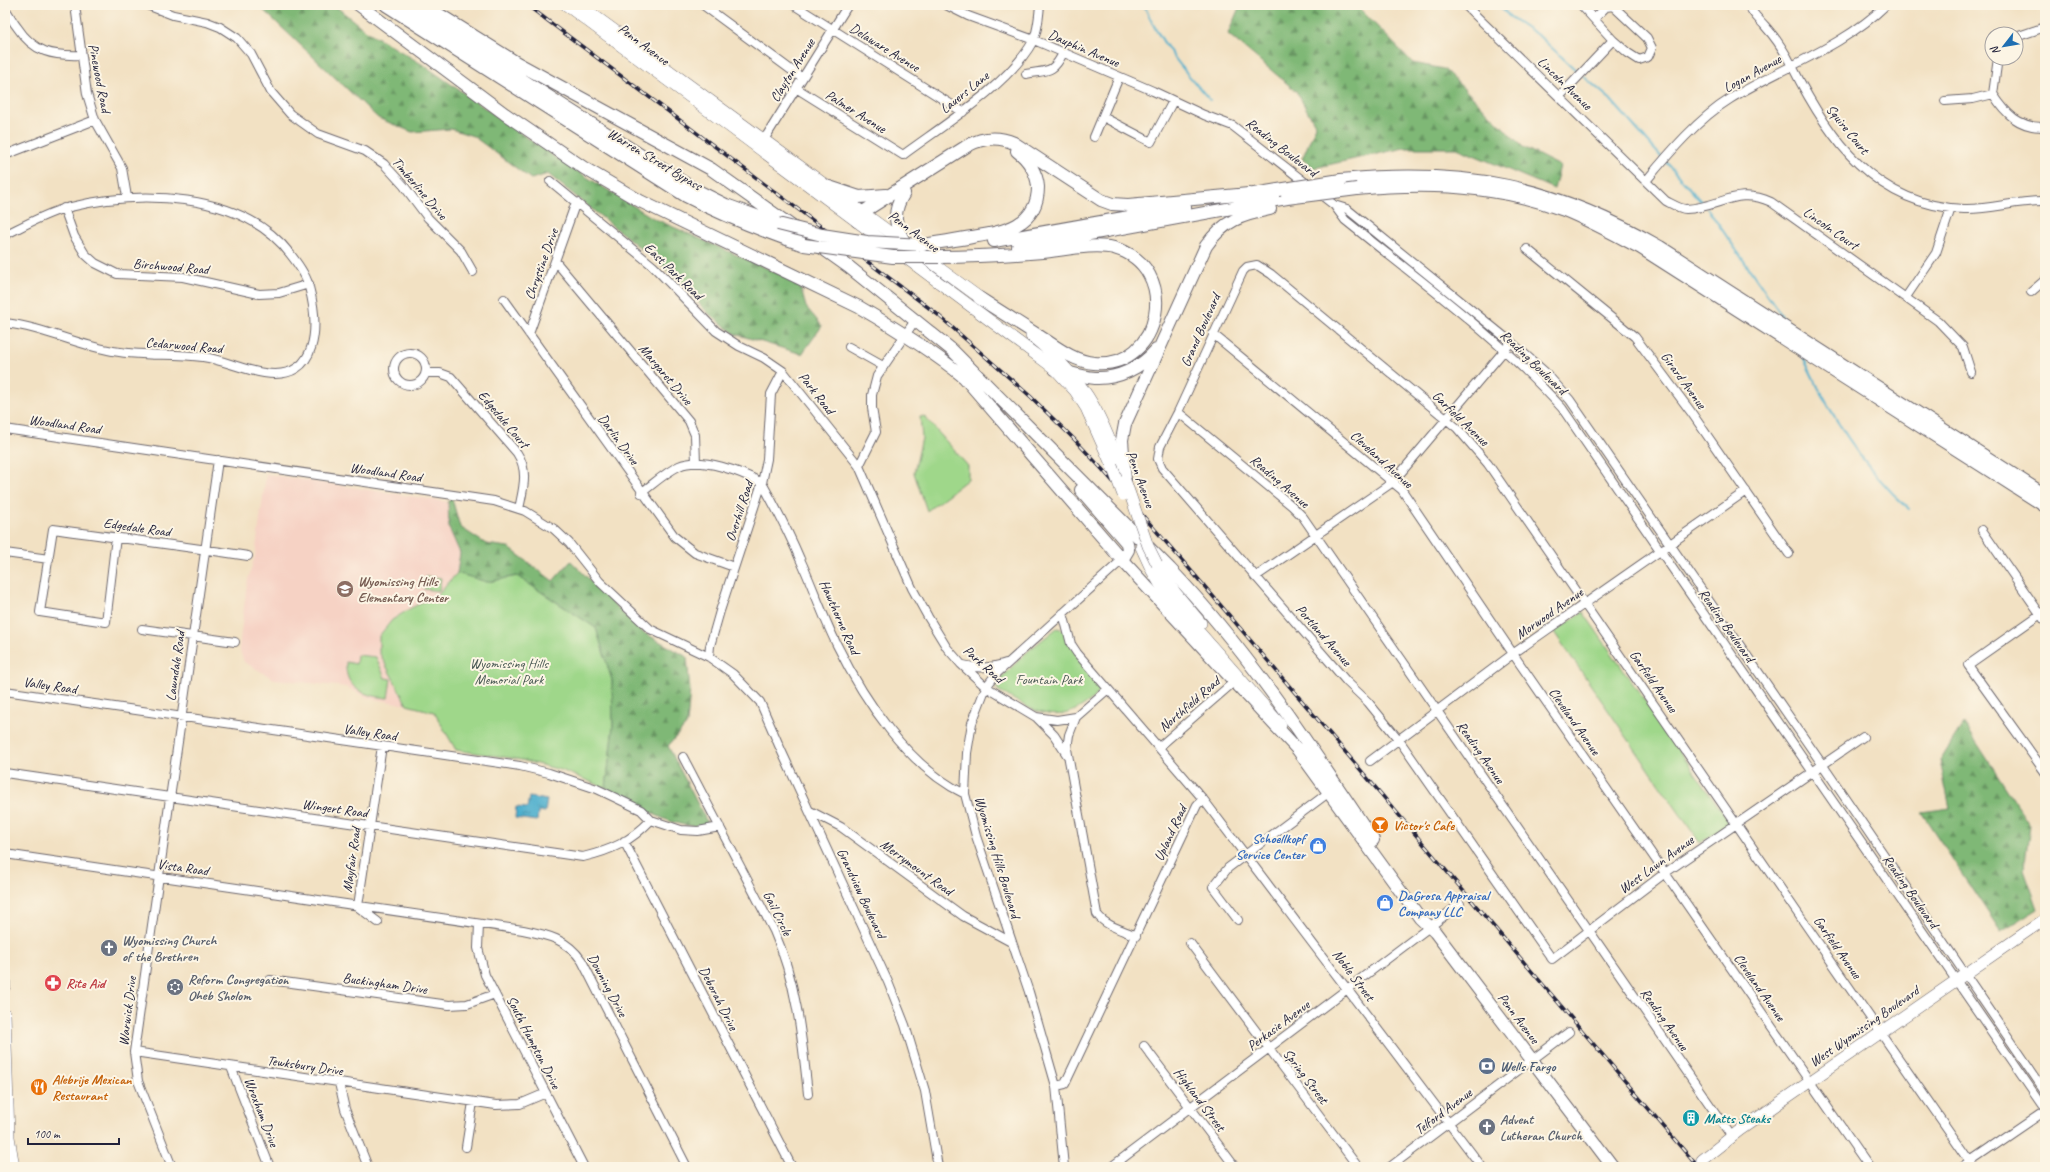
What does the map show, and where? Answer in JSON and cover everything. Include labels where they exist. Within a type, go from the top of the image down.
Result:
[{"type":"highway","name":"Penn Avenue","points":[[359,5],[505,114],[590,172],[669,217],[859,306],[947,364],[964,377],[1122,560],[1235,681],[1333,790],[1425,913],[1430,926],[1613,1167]]},
{"type":"highway","name":"Warren Street Bypass","points":[[386,5],[686,196],[719,214],[747,226],[804,245],[893,257],[939,257]]},
{"type":"highway","name":"Warren Street Bypass","points":[[405,5],[692,188],[726,205],[778,224],[822,235],[860,241],[923,245]]},
{"type":"highway","name":"Penn Avenue","points":[[424,5],[517,63],[711,169],[849,267],[916,319],[952,350],[1202,602],[1282,705],[1309,744],[1333,790]]},
{"type":"highway","points":[[829,188],[859,197],[898,194],[967,146],[979,140],[991,138],[1006,140],[1014,143],[1101,200],[1112,204],[1128,205],[1249,194]]},
{"type":"highway","points":[[863,216],[970,151],[987,144],[1004,145],[1018,152],[1026,159],[1034,173],[1038,186],[1036,201],[1027,217],[1015,227],[1003,231],[923,245]]},
{"type":"highway","points":[[923,245],[963,245],[999,240],[1249,194],[1341,180],[1410,175],[1473,179],[1509,185],[1552,196],[1594,213],[1626,228],[1660,247],[2045,496]]},
{"type":"highway","points":[[939,257],[1025,246],[1357,189],[1395,185],[1445,186],[1495,192],[1563,210],[1592,222],[1654,256],[2045,506]]},
{"type":"highway","points":[[898,194],[898,202],[894,216],[898,229],[906,244]]},
{"type":"highway","points":[[1125,480],[1122,440],[1125,424],[1206,246],[1219,231],[1240,216],[1289,201]]},
{"type":"highway","points":[[939,257],[1009,255],[1094,247],[1115,248],[1133,258],[1150,277],[1156,295],[1157,311],[1150,332],[1133,351],[1113,361],[1095,363],[1072,357],[980,298]]},
{"type":"highway","points":[[1055,369],[1094,378],[1104,378],[1127,372],[1142,363],[1152,354],[1168,330]]},
{"type":"highway","points":[[1032,430],[1075,483],[1122,536],[1128,550],[1122,560]]},
{"type":"main road","name":"Penn Avenue","points":[[566,5],[589,12]]},
{"type":"main road","name":"Penn Avenue","points":[[580,5],[761,145],[906,244],[980,298],[1048,349],[1071,372],[1096,407],[1108,433],[1148,546],[1158,564],[1188,608],[1309,744]]},
{"type":"main road","name":"Penn Avenue","points":[[761,145],[829,188],[1055,369],[1075,391],[1086,408],[1112,466],[1141,547],[1152,571],[1165,593],[1268,708],[1298,750]]},
{"type":"main road","name":"West Wyomissing Boulevard","points":[[1697,1164],[1732,1136],[2045,919]]},
{"type":"main road","points":[[5,980],[5,986]]},
{"type":"main road","points":[[5,1014],[9,1137],[14,1167]]},
{"type":"main road","points":[[9,1105],[13,1119],[20,1167]]},
{"type":"street","name":"Pinewood Road","points":[[75,5],[87,94],[95,120],[122,168],[127,197]]},
{"type":"street","name":"Timberline Drive","points":[[147,5],[173,15],[207,22],[220,27],[237,38],[251,54],[271,92],[290,114],[318,134],[364,151],[384,164],[394,174],[428,218],[461,251],[473,272]]},
{"type":"street","points":[[703,5],[802,78]]},
{"type":"street","name":"Delaware Avenue","points":[[794,5],[962,112]]},
{"type":"street","name":"Clayton Avenue","points":[[761,145],[848,5]]},
{"type":"street","name":"Dauphin Avenue","points":[[946,5],[968,16],[1034,40],[1210,117]]},
{"type":"street","points":[[1034,40],[1040,5]]},
{"type":"street","name":"Lincoln Avenue","points":[[1466,5],[1646,181]]},
{"type":"street","points":[[1581,5],[1595,18],[1613,40],[1628,53],[1639,60],[1648,57],[1652,48],[1647,38],[1613,6],[1606,7],[1595,18]]},
{"type":"street","name":"Logan Avenue","points":[[1646,181],[1696,127],[1716,110],[1739,94],[1856,30],[1886,5]]},
{"type":"street","name":"Squire Court","points":[[1749,7],[1774,37],[1825,125],[1841,147],[1858,164],[1882,183],[1908,198],[1951,208],[1976,209],[2045,201]]},
{"type":"street","points":[[5,9],[21,33],[36,48],[49,54],[82,55]]},
{"type":"street","points":[[2024,34],[2045,27]]},
{"type":"street","name":"Lauers Lane","points":[[903,155],[962,112],[1008,73],[1034,40]]},
{"type":"street","points":[[1560,96],[1613,40]]},
{"type":"street","points":[[1026,74],[1053,69],[1057,66],[1063,53]]},
{"type":"street","points":[[1997,66],[1993,94],[2002,109],[2015,120],[2029,126],[2045,127]]},
{"type":"street","points":[[1094,137],[1119,77]]},
{"type":"street","name":"Palmer Avenue","points":[[796,88],[903,155]]},
{"type":"street","points":[[1945,101],[1973,99],[1993,94]]},
{"type":"street","points":[[1103,117],[1151,142],[1173,101]]},
{"type":"street","name":"Reading Boulevard","points":[[1210,117],[1234,126],[1334,205],[1345,220],[1504,350],[1537,380],[1562,408],[1812,772],[1960,978],[2045,1091]]},
{"type":"street","points":[[5,155],[95,120]]},
{"type":"street","name":"East Park Road","points":[[550,181],[653,266],[716,332],[739,346],[764,358],[783,371]]},
{"type":"street","name":"Lincoln Court","points":[[1646,181],[1666,202],[1685,209],[1715,203],[1739,195],[1760,196],[1771,202],[1938,321],[1961,344],[1966,352],[1971,372]]},
{"type":"street","points":[[5,235],[34,220],[64,208],[127,197],[168,198],[215,207],[243,217],[257,224],[279,240],[295,260],[309,284]]},
{"type":"street","name":"Chrystine Drive","points":[[529,334],[556,262],[576,202]]},
{"type":"street","name":"Reading Boulevard","points":[[1334,205],[1348,209],[1511,342],[1545,372],[1570,400],[1822,764],[2042,1105],[2045,1106]]},
{"type":"street","name":"Birchwood Road","points":[[64,208],[80,249],[95,263],[117,274],[156,275],[195,279],[259,294],[279,293],[309,284]]},
{"type":"street","points":[[1906,297],[1936,253],[1951,208]]},
{"type":"street","name":"Girard Avenue","points":[[1527,249],[1636,338],[1687,406],[1789,554]]},
{"type":"street","name":"Margaret Drive","points":[[556,262],[689,421],[695,435],[696,463]]},
{"type":"street","name":"Grand Boulevard","points":[[1178,412],[1238,277],[1243,271],[1252,265]]},
{"type":"street","name":"Garfield Avenue","points":[[1252,265],[1271,274],[1463,434],[1482,456],[1972,1164]]},
{"type":"street","points":[[2031,292],[2045,280]]},
{"type":"street","name":"Cedarwood Road","points":[[5,323],[37,328],[109,351],[132,354],[203,357],[232,363],[262,373],[281,373],[301,363],[309,353],[314,342],[315,318],[309,284]]},
{"type":"street","name":"Darlin Drive","points":[[504,299],[641,493],[670,531],[685,546],[695,553],[734,567]]},
{"type":"street","points":[[859,466],[876,432],[872,408],[872,395],[877,376],[916,319]]},
{"type":"street","name":"Cleveland Avenue","points":[[1213,334],[1402,490],[1869,1167]]},
{"type":"street","points":[[1255,577],[1393,482],[1511,342]]},
{"type":"street","points":[[849,348],[883,366]]},
{"type":"street","name":"Park Road","points":[[783,371],[859,466],[912,588],[940,636],[961,664],[986,687],[1036,717],[1046,720],[1076,717]]},
{"type":"street","name":"Overhill Road","points":[[709,657],[712,635],[762,483],[767,459],[771,394],[783,371]]},
{"type":"street","name":"Edgedale Court","points":[[426,373],[440,373],[451,377],[517,453],[522,462],[525,474],[519,509]]},
{"type":"street","name":"Reading Avenue","points":[[1178,412],[1292,506],[1303,517],[1732,1136]]},
{"type":"street","name":"Portland Avenue","points":[[1178,412],[1160,448],[1158,459],[1162,468],[1347,682],[1368,702],[1399,740],[1493,876]]},
{"type":"street","name":"Woodland Road","points":[[5,429],[494,501],[519,509],[545,522],[564,537],[600,582],[650,629],[709,657]]},
{"type":"street","name":"Lawndale Road","points":[[158,877],[218,460]]},
{"type":"street","points":[[641,493],[680,466],[696,463],[715,465],[762,483]]},
{"type":"street","name":"Hawthorne Road","points":[[762,483],[798,552],[837,644],[864,694],[894,734],[914,757],[936,777],[950,787],[965,794]]},
{"type":"street","name":"Morwood Avenue","points":[[1370,761],[1514,653],[1746,491]]},
{"type":"street","name":"Edgedale Road","points":[[48,559],[53,529],[248,556]]},
{"type":"street","points":[[1982,530],[2043,615],[1968,665],[2045,772]]},
{"type":"street","points":[[5,553],[48,559],[40,612],[106,622],[116,537]]},
{"type":"street","name":"Wyomissing Hills Boulevard","points":[[1064,1167],[1056,1086],[1029,992],[976,836],[965,794],[967,753],[972,723],[986,687],[1007,663],[1122,560]]},
{"type":"street","name":"Upland Road","points":[[1056,1086],[1065,1084],[1197,805],[1203,799],[1160,747],[1077,654],[1071,644],[1064,613]]},
{"type":"street","points":[[142,629],[235,642]]},
{"type":"street","name":"Grandview Boulevard","points":[[709,657],[733,674],[760,702],[888,982],[905,1024],[925,1091],[938,1167]]},
{"type":"street","points":[[961,664],[975,668],[988,668],[1007,663]]},
{"type":"street","name":"Northfield Road","points":[[1160,747],[1235,681]]},
{"type":"street","points":[[1108,689],[1076,717],[1069,735],[1067,749],[1097,914],[1108,924],[1136,936]]},
{"type":"street","name":"Valley Road","points":[[5,691],[520,766],[549,774],[616,797],[641,810],[651,820],[681,830],[692,832],[720,827]]},
{"type":"street","points":[[1036,717],[1054,736],[1068,757]]},
{"type":"street","name":"West Lawn Avenue","points":[[1493,876],[1552,959],[1665,873],[1863,737]]},
{"type":"street","name":"Mayfair Road","points":[[358,906],[382,746]]},
{"type":"street","name":"Gail Circle","points":[[683,757],[774,931],[788,968],[800,1018],[808,1094]]},
{"type":"street","name":"Wingert Road","points":[[5,773],[583,857],[601,853],[636,835],[651,820]]},
{"type":"street","points":[[1238,920],[1213,887],[1228,868],[1333,790]]},
{"type":"street","name":"Noble Street","points":[[1203,799],[1482,1167]]},
{"type":"street","name":"Merrymount Road","points":[[810,811],[841,827],[963,916],[1011,942]]},
{"type":"street","name":"Deborah Drive","points":[[624,841],[792,1167]]},
{"type":"street","name":"Vista Road","points":[[5,854],[358,906]]},
{"type":"street","name":"Warwick Drive","points":[[158,877],[134,1052],[138,1081],[172,1167]]},
{"type":"street","name":"Perkasie Avenue","points":[[1112,1167],[1460,904]]},
{"type":"street","points":[[358,906],[378,922]]},
{"type":"street","name":"Downing Drive","points":[[358,906],[548,935],[562,941],[576,954],[687,1167]]},
{"type":"street","name":"South Hampton Drive","points":[[479,924],[479,958],[495,994],[584,1167]]},
{"type":"street","name":"Spring Street","points":[[1190,943],[1358,1167]]},
{"type":"street","name":"Buckingham Drive","points":[[270,980],[448,1005],[467,1004],[495,994]]},
{"type":"street","name":"Telford Avenue","points":[[1390,1167],[1569,1032]]},
{"type":"street","name":"Highland Street","points":[[1144,1046],[1235,1167]]},
{"type":"street","name":"Tewksbury Drive","points":[[134,1052],[473,1102],[514,1105],[546,1093]]},
{"type":"street","name":"Wroxham Drive","points":[[231,1067],[270,1167]]},
{"type":"street","points":[[339,1083],[345,1109],[368,1167]]},
{"type":"street","points":[[466,1147],[473,1102]]},
{"type":"street","points":[[1963,1167],[1972,1164],[2045,1111]]},
{"type":"shaded area","name":"Wyomissing Hills Elementary Center","points":[[266,474],[448,502],[449,528],[460,553],[457,573],[438,595],[411,608],[379,652],[407,705],[368,698],[346,687],[274,679],[244,662],[239,648],[247,583],[255,556]]},
{"type":"green space","points":[[258,5],[334,5],[365,30],[425,66],[556,158],[653,218],[793,280],[801,289],[806,307],[822,326],[802,354],[735,334],[708,313],[664,267],[548,174],[531,179],[473,136],[451,129],[412,132],[378,118]]},
{"type":"green space","points":[[1240,5],[1356,5],[1413,63],[1444,69],[1523,147],[1560,166],[1554,189],[1457,148],[1404,148],[1314,168],[1302,159],[1316,126],[1296,91],[1228,34]]},
{"type":"green space","points":[[924,416],[968,466],[968,479],[927,511],[914,473],[922,438],[920,417]]},
{"type":"green space","points":[[452,499],[460,527],[486,544],[508,547],[553,581],[571,561],[641,631],[687,657],[690,690],[687,724],[668,746],[708,824],[695,826],[682,825],[669,821],[606,788],[613,726],[612,680],[596,628],[517,576],[487,582],[457,573],[460,553],[449,528],[448,502]]},
{"type":"green space","name":"Wyomissing Hills Memorial Park","points":[[457,573],[487,582],[517,576],[596,628],[612,680],[613,726],[606,788],[561,770],[517,759],[456,750],[434,712],[407,705],[379,652],[379,636],[392,620],[411,608],[438,595]]},
{"type":"green space","points":[[426,576],[441,578],[439,591],[424,589]]},
{"type":"green space","points":[[1583,612],[1730,823],[1700,843],[1554,632]]},
{"type":"green space","name":"Fountain Park","points":[[1057,628],[1064,630],[1102,688],[1092,699],[1072,711],[1061,714],[1050,714],[1040,712],[1019,703],[998,690],[996,683],[1027,652]]},
{"type":"green space","points":[[357,655],[376,657],[385,678],[391,679],[388,698],[365,693],[358,690],[353,685],[346,672],[346,662],[356,664]]},
{"type":"green space","points":[[1964,723],[2030,825],[2024,869],[2038,909],[2001,932],[1921,812],[1950,808],[1940,761]]},
{"type":"water","points":[[529,797],[547,800],[545,812],[538,811],[537,821],[515,818],[516,807],[527,808]]},
{"type":"waterway","points":[[1144,5],[1150,19],[1173,56],[1210,100]]},
{"type":"waterway","points":[[1499,5],[1509,16],[1539,36],[1579,73]]},
{"type":"waterway","points":[[1583,76],[1610,99],[1663,159]]},
{"type":"waterway","points":[[1666,162],[1704,205]]},
{"type":"waterway","points":[[1707,208],[1787,323]]},
{"type":"waterway","points":[[1803,357],[1824,399],[1848,439],[1876,476],[1909,509]]},
{"type":"railway","points":[[527,5],[937,314],[1030,396],[1074,439],[1200,581],[1698,1167]]},
{"type":"place","name":"Wyomissing Hills Elementary Center","points":[[345,589]]},
{"type":"place","name":"Victor's Cafe","points":[[1380,825]]},
{"type":"place","name":"Schoellkopf Service Center","points":[[1318,846]]},
{"type":"place","name":"DaGrosa Appraisal Company LLC","points":[[1385,903]]},
{"type":"place","name":"Wyomissing Church of the Brethren","points":[[109,948]]},
{"type":"place","name":"Rite Aid","points":[[53,983]]},
{"type":"place","name":"Reform Congregation Oheb Sholom","points":[[175,987]]},
{"type":"place","name":"Wells Fargo","points":[[1487,1066]]},
{"type":"place","name":"Alebrije Mexican Restaurant","points":[[39,1087]]},
{"type":"place","name":"Matts Steaks","points":[[1691,1118]]},
{"type":"place","name":"Advent Lutheran Church","points":[[1487,1127]]}]
